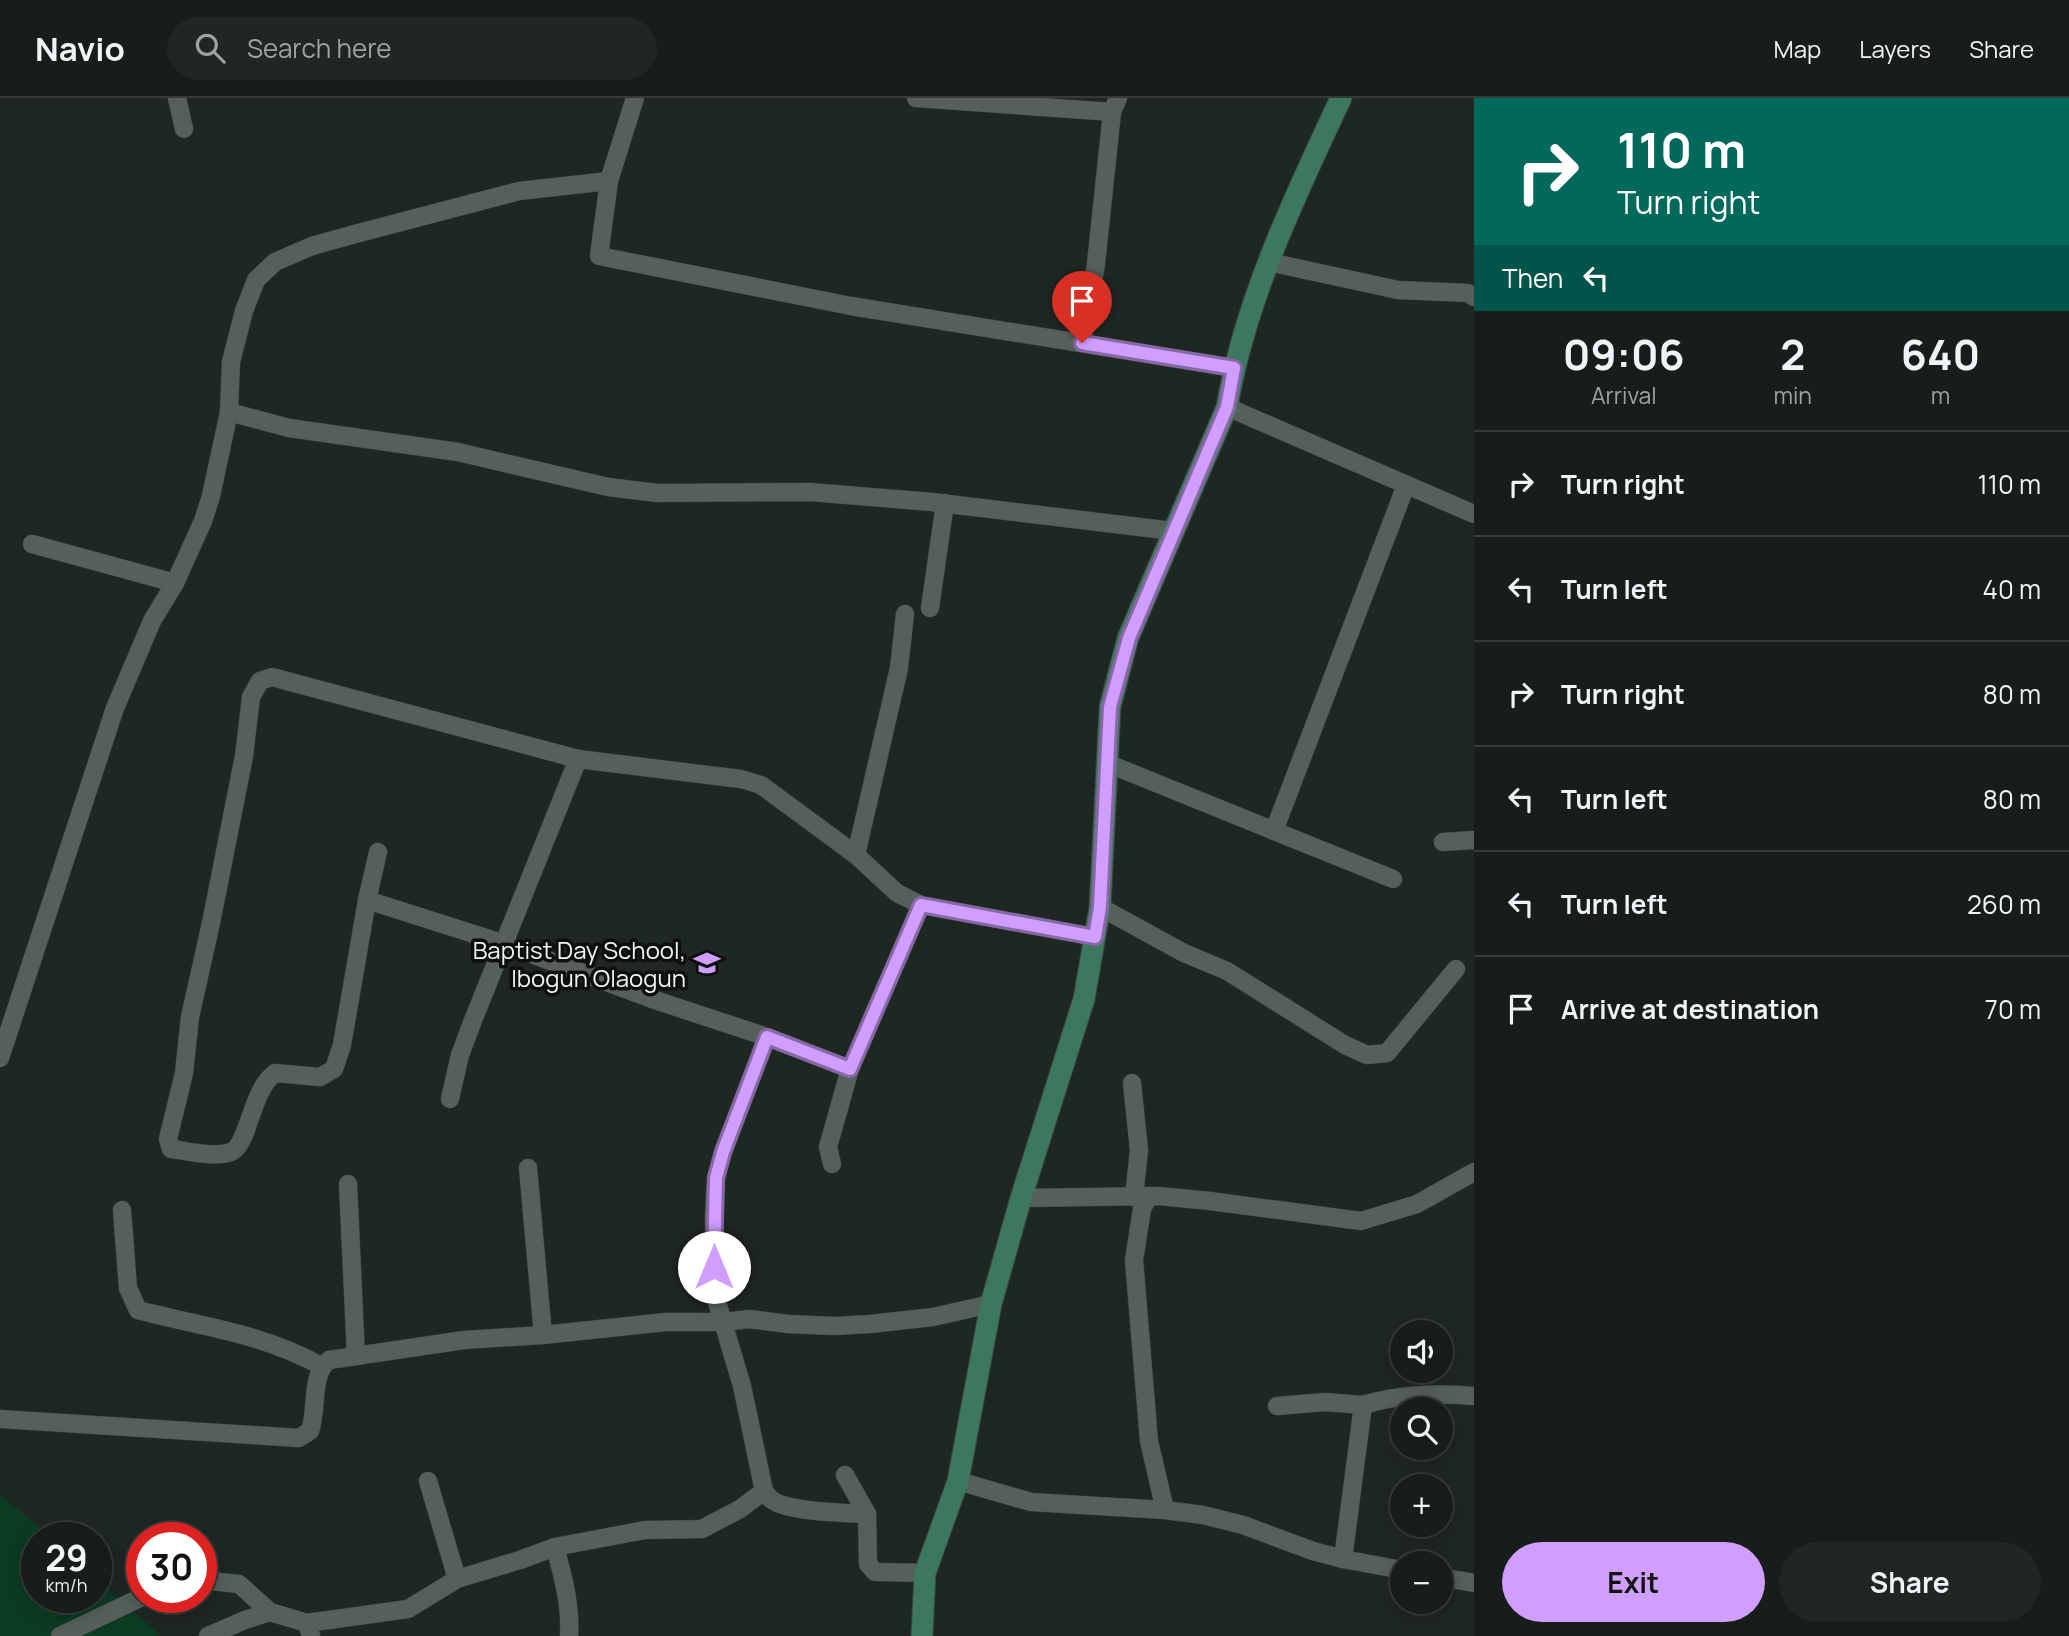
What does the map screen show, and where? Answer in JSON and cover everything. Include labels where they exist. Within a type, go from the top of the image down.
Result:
[{"type":"main road","points":[[922,1636],[925,1573],[958,1481],[991,1304],[1021,1198],[1084,999],[1100,907],[1110,707],[1129,638],[1227,407],[1234,368],[1269,262],[1298,188],[1341,98]]},
{"type":"street","points":[[177,98],[184,129]]},
{"type":"street","points":[[635,98],[609,180],[599,256],[851,306],[1234,368]]},
{"type":"street","points":[[916,98],[1115,105],[1096,264],[1082,343]]},
{"type":"street","points":[[0,1058],[115,708],[152,621],[174,583],[203,521],[229,412],[231,362],[244,311],[257,280],[275,262],[312,246],[519,191],[609,180]]},
{"type":"street","points":[[1269,262],[1398,290],[1472,290]]},
{"type":"street","points":[[1227,407],[1474,514]]},
{"type":"street","points":[[229,412],[289,428],[458,452],[608,487],[657,493],[810,492],[945,503],[1173,531]]},
{"type":"street","points":[[1274,831],[1406,485]]},
{"type":"street","points":[[930,608],[945,503]]},
{"type":"street","points":[[32,544],[174,583]]},
{"type":"street","points":[[856,855],[899,668],[905,614]]},
{"type":"street","points":[[378,852],[342,1045],[334,1069],[320,1077],[275,1073],[266,1079],[242,1142],[234,1151],[217,1154],[171,1149],[169,1139],[184,1073],[190,1017],[244,757],[251,696],[260,681],[272,677],[578,759],[741,779],[761,785],[856,855],[897,893],[921,905],[1095,937]]},
{"type":"street","points":[[450,1099],[460,1055],[502,943],[578,759]]},
{"type":"street","points":[[1109,764],[1393,879]]},
{"type":"street","points":[[1443,842],[1474,840]]},
{"type":"street","points":[[367,900],[502,943],[850,1069]]},
{"type":"street","points":[[832,1164],[828,1147],[850,1069],[921,905]]},
{"type":"street","points":[[1100,907],[1184,953],[1227,971],[1316,1027],[1367,1055],[1387,1053],[1456,969]]},
{"type":"street","points":[[767,1037],[723,1152],[716,1178],[714,1292],[742,1386],[764,1491],[773,1501],[795,1507],[834,1513],[867,1514]]},
{"type":"street","points":[[1132,1083],[1142,1209],[1134,1260],[1149,1441],[1165,1510]]},
{"type":"street","points":[[528,1168],[543,1335]]},
{"type":"street","points":[[1021,1198],[1141,1196],[1210,1200],[1361,1221],[1417,1204],[1474,1172]]},
{"type":"street","points":[[348,1184],[356,1356]]},
{"type":"street","points":[[122,1210],[128,1288],[138,1310],[254,1337],[293,1350],[321,1366]]},
{"type":"street","points":[[0,1419],[299,1438],[310,1431],[315,1416],[317,1378],[321,1366],[329,1360],[464,1340],[666,1322],[749,1319],[811,1325],[870,1324],[933,1317],[991,1304]]},
{"type":"street","points":[[1277,1406],[1325,1402],[1363,1405],[1393,1396],[1434,1393],[1474,1396]]},
{"type":"street","points":[[1343,1559],[1363,1405]]},
{"type":"street","points":[[845,1475],[867,1514],[868,1564],[875,1572],[925,1573]]},
{"type":"street","points":[[428,1481],[457,1579]]},
{"type":"street","points":[[958,1481],[1031,1502],[1165,1510],[1203,1515],[1243,1525],[1313,1551],[1390,1568]]},
{"type":"street","points":[[217,1582],[239,1584],[270,1612],[309,1630],[408,1609],[457,1579],[555,1547],[645,1530],[702,1529],[740,1509],[764,1491]]},
{"type":"street","points":[[555,1547],[565,1584],[569,1636]]},
{"type":"street","points":[[1453,1579],[1474,1583]]},
{"type":"street","points":[[60,1636],[126,1605]]},
{"type":"street","points":[[208,1636],[270,1612]]},
{"type":"green space","points":[[0,1494],[32,1522],[21,1522],[21,1613],[112,1613],[112,1593],[126,1605],[126,1613],[135,1613],[161,1636],[0,1636]]},
{"type":"place","name":"Baptist Day School, Ibogun Olaogun","points":[[707,963]]},
{"type":"route","points":[[714,1267],[716,1178],[723,1152],[767,1037],[850,1069],[921,905],[1095,937],[1100,907],[1110,707],[1129,638],[1227,407],[1234,368],[1082,343]]}]
